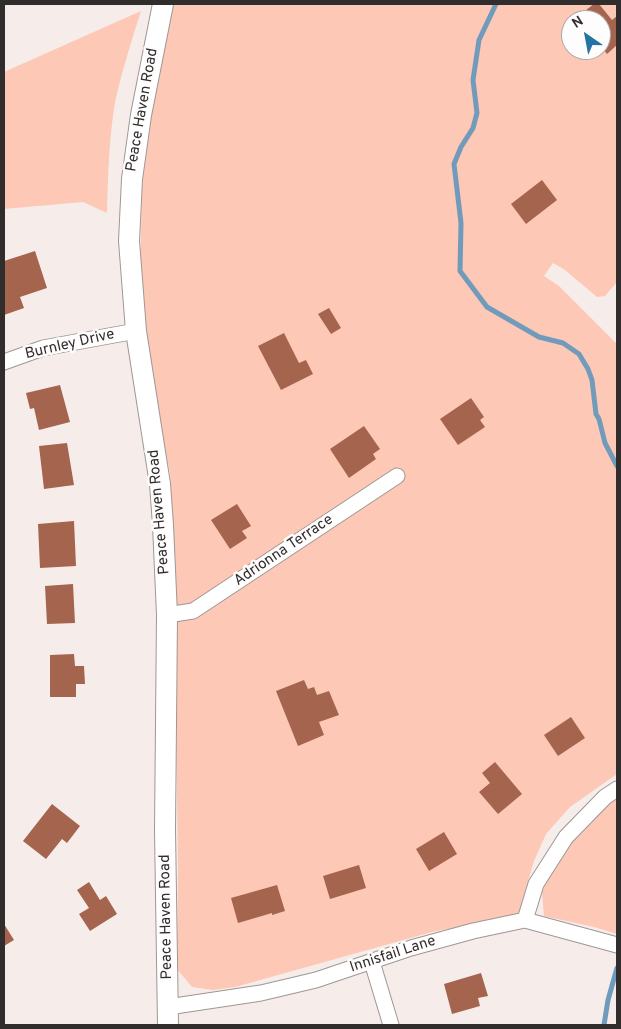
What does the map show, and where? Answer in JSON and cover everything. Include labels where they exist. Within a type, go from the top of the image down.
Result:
[{"type":"main road","name":"Peace Haven Road","points":[[163,4],[141,115],[132,179],[128,242],[136,331],[160,484],[167,615],[165,830],[168,1016]]},
{"type":"street","name":"Burnley Drive","points":[[4,362],[43,348],[136,331]]},
{"type":"street","name":"Adrionna Terrace","points":[[167,615],[192,611],[397,476]]},
{"type":"street","points":[[526,920],[536,884],[566,837],[606,797],[617,789]]},
{"type":"street","name":"Innisfail Lane","points":[[168,1016],[316,980],[411,948],[473,931],[526,920],[617,945]]},
{"type":"street","points":[[372,962],[392,1025]]},
{"type":"shaded area","points":[[174,4],[617,4],[617,282],[605,296],[597,297],[565,270],[553,263],[544,276],[559,286],[617,344],[617,774],[570,807],[546,834],[534,861],[524,895],[524,906],[516,916],[432,932],[235,987],[213,990],[192,987],[177,969],[178,871],[174,547],[170,473],[142,309],[140,276],[142,189],[146,146],[162,53]]},
{"type":"shaded area","points":[[141,11],[116,97],[110,140],[107,213],[83,202],[4,209],[4,72]]},
{"type":"shaded area","points":[[617,796],[617,934],[544,916],[542,892],[552,865],[595,812]]},
{"type":"building","points":[[594,4],[599,4],[604,10],[586,10]]},
{"type":"building","points":[[617,16],[617,45],[611,50],[611,19],[612,20]]},
{"type":"building","points":[[542,180],[557,200],[526,224],[511,204]]},
{"type":"building","points":[[35,251],[47,288],[20,297],[24,308],[4,315],[4,261]]},
{"type":"building","points":[[329,308],[341,328],[331,334],[318,314]]},
{"type":"building","points":[[284,333],[299,363],[306,360],[313,374],[281,390],[258,346]]},
{"type":"building","points":[[60,385],[70,422],[39,430],[34,408],[30,409],[26,393]]},
{"type":"building","points":[[471,398],[484,417],[480,420],[485,427],[458,445],[440,419]]},
{"type":"building","points":[[364,426],[380,449],[373,454],[376,459],[349,478],[330,449]]},
{"type":"building","points":[[67,443],[74,485],[44,489],[39,446]]},
{"type":"building","points":[[237,504],[251,526],[242,531],[247,538],[230,549],[211,520]]},
{"type":"building","points":[[74,521],[76,566],[40,568],[38,524]]},
{"type":"building","points":[[73,584],[75,623],[47,624],[45,586]]},
{"type":"building","points":[[74,654],[75,666],[84,666],[85,684],[76,684],[76,697],[50,697],[50,655]]},
{"type":"building","points":[[304,680],[308,689],[314,687],[317,695],[329,691],[339,715],[319,722],[324,735],[298,746],[276,691]]},
{"type":"building","points":[[571,717],[585,738],[558,756],[544,735]]},
{"type":"building","points":[[495,762],[522,794],[498,814],[479,792],[490,783],[482,773]]},
{"type":"building","points":[[52,804],[80,826],[67,843],[62,839],[46,859],[23,841]]},
{"type":"building","points":[[444,832],[457,854],[429,871],[416,849]]},
{"type":"building","points":[[359,865],[366,888],[330,899],[323,876]]},
{"type":"building","points":[[89,882],[100,900],[106,896],[117,914],[90,931],[79,914],[89,908],[77,890]]},
{"type":"building","points":[[277,885],[285,911],[238,923],[231,898]]},
{"type":"building","points":[[4,924],[14,940],[4,946]]},
{"type":"building","points":[[481,973],[488,996],[478,998],[480,1006],[452,1014],[444,984]]},
{"type":"waterway","points":[[496,4],[479,40],[473,80],[477,113],[473,128],[461,147],[454,164],[461,223],[460,271],[487,307],[539,337],[563,343],[579,354],[592,380],[596,414],[605,443],[617,466]]},
{"type":"waterway","points":[[604,1025],[608,1000],[617,968]]}]
